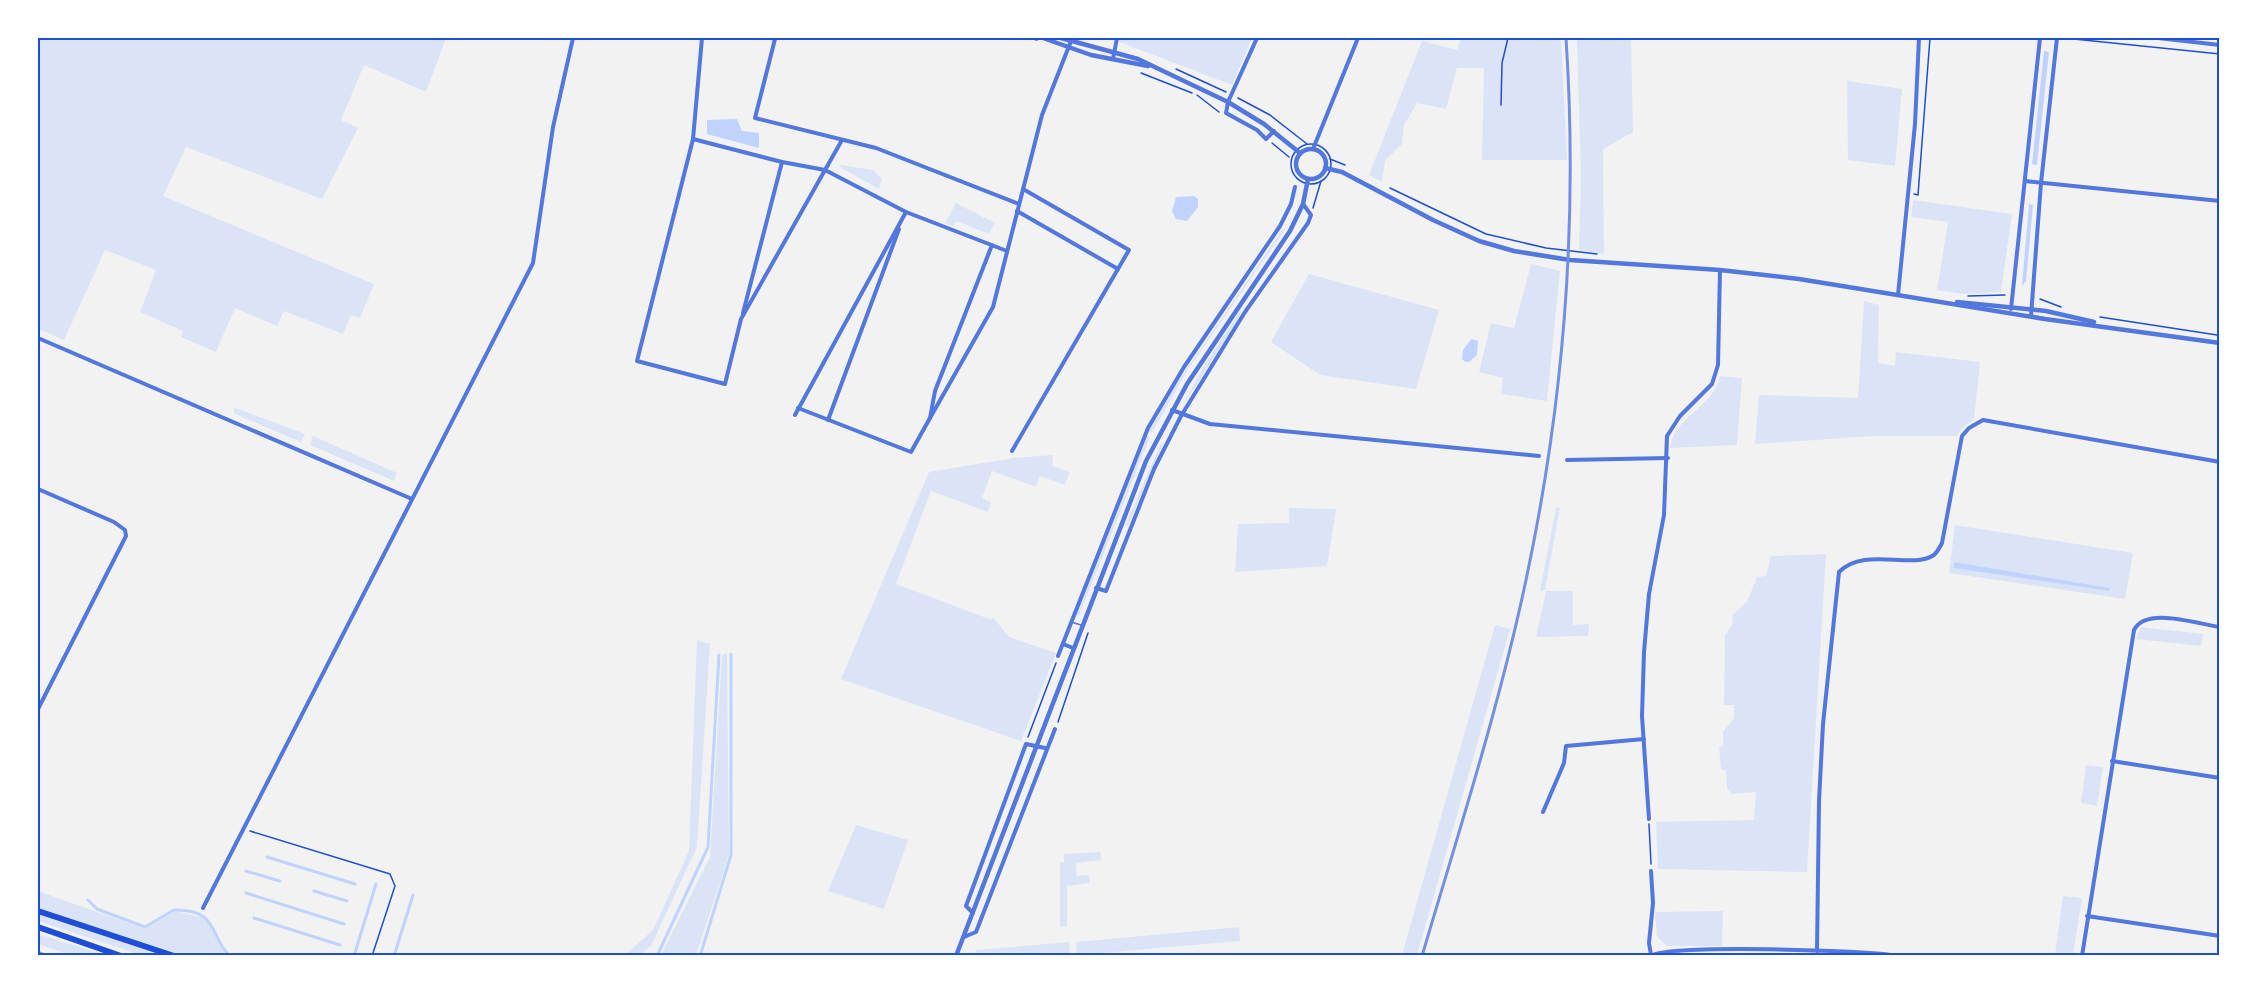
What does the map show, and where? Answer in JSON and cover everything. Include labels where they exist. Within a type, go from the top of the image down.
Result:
[{"type":"main road","points":[[38,910],[174,956]]},
{"type":"main road","points":[[38,927],[122,956]]},
{"type":"street","points":[[203,908],[533,263],[553,127],[573,38]]},
{"type":"street","points":[[702,38],[693,139],[637,361],[725,384],[782,162]]},
{"type":"street","points":[[772,38],[775,39],[755,118],[876,148],[1019,204]]},
{"type":"street","points":[[1061,38],[1148,66],[1228,102],[1274,131],[1300,153]]},
{"type":"street","points":[[1113,56],[1117,38]]},
{"type":"street","points":[[1257,38],[1228,102],[1226,113],[1257,130],[1266,139],[1274,131]]},
{"type":"street","points":[[1313,149],[1358,38]]},
{"type":"street","points":[[1898,295],[1919,38]]},
{"type":"street","points":[[2012,310],[2040,38]]},
{"type":"street","points":[[2031,316],[2041,183],[2057,38]]},
{"type":"street","points":[[2158,38],[2220,45]]},
{"type":"street","points":[[1043,40],[1069,48],[1113,56]]},
{"type":"street","points":[[798,408],[911,452],[993,307],[1048,96],[1071,41]]},
{"type":"street","points":[[693,139],[782,162],[825,170],[906,212],[1007,251]]},
{"type":"street","points":[[741,320],[842,140]]},
{"type":"street","points":[[1313,149],[1323,155],[1325,168],[1318,177],[1308,178],[1301,175],[1296,167],[1300,153],[1313,149]]},
{"type":"street","points":[[1325,168],[1342,172],[1479,241],[1514,251],[1573,260],[1720,270],[1799,279],[1945,302],[2012,310],[2031,309],[2109,326]]},
{"type":"street","points":[[956,956],[1146,461],[1171,410],[1297,219],[1303,204],[1308,178]]},
{"type":"street","points":[[2025,181],[2220,201]]},
{"type":"street","points":[[1058,656],[1148,428],[1184,367],[1287,215],[1295,187]]},
{"type":"street","points":[[1012,451],[1129,249],[1023,189]]},
{"type":"street","points":[[1096,588],[1106,591],[1154,469],[1181,416],[1245,312],[1308,224],[1311,215],[1303,204]]},
{"type":"street","points":[[828,420],[906,212]]},
{"type":"street","points":[[1017,212],[1118,268]]},
{"type":"street","points":[[1287,215],[1297,219]]},
{"type":"street","points":[[795,415],[885,247],[900,226]]},
{"type":"street","points":[[930,418],[935,392],[992,245]]},
{"type":"street","points":[[1649,819],[1644,740],[1644,652],[1649,594],[1664,515],[1668,458],[1667,436],[1670,429],[1712,384],[1718,365],[1720,270]]},
{"type":"street","points":[[2012,310],[2031,316],[2220,343]]},
{"type":"street","points":[[38,338],[412,499]]},
{"type":"street","points":[[1171,410],[1181,416],[1210,424],[1539,456]]},
{"type":"street","points":[[1817,951],[1823,735],[1839,572],[1847,563],[1859,560],[1924,558],[1934,555],[1942,543],[1962,436],[1969,428],[1983,420],[2220,462]]},
{"type":"street","points":[[1567,460],[1668,458]]},
{"type":"street","points":[[38,489],[114,522],[125,530],[126,536],[38,709]]},
{"type":"street","points":[[1119,529],[1129,533]]},
{"type":"street","points":[[2082,956],[2133,630],[2138,621],[2158,617],[2220,627]]},
{"type":"street","points":[[1063,644],[1073,648]]},
{"type":"street","points":[[964,937],[976,932],[1045,748],[1055,729]]},
{"type":"street","points":[[1543,812],[1564,763],[1566,746],[1644,740]]},
{"type":"street","points":[[973,913],[966,906],[1026,744],[1045,748]]},
{"type":"street","points":[[2112,761],[2220,778]]},
{"type":"street","points":[[1002,810],[1011,813]]},
{"type":"street","points":[[1651,871],[1653,903],[1649,943],[1651,955],[1659,951],[1817,951],[1898,956]]},
{"type":"street","points":[[2087,916],[2220,936]]},
{"type":"lane","points":[[1071,622],[1082,625]]},
{"type":"path","points":[[1029,38],[1043,40]]},
{"type":"path","points":[[1501,105],[1502,63],[1508,38]]},
{"type":"path","points":[[1908,194],[1918,195],[1930,38]]},
{"type":"path","points":[[2063,38],[2220,54]]},
{"type":"path","points":[[1136,71],[1197,96],[1222,114],[1226,113]]},
{"type":"path","points":[[1266,139],[1290,159]]},
{"type":"path","points":[[1330,159],[1353,170]]},
{"type":"path","points":[[1311,215],[1321,181]]},
{"type":"path","points":[[1390,189],[1486,234],[1546,248],[1601,256]]},
{"type":"path","points":[[1960,296],[2005,295]]},
{"type":"path","points":[[2047,303],[2069,309]]},
{"type":"path","points":[[2090,315],[2220,335]]},
{"type":"path","points":[[1055,729],[1090,628]]},
{"type":"path","points":[[1026,744],[1058,656]]},
{"type":"path","points":[[1649,819],[1651,871]]},
{"type":"path","points":[[242,829],[390,874],[395,886],[372,956]]},
{"type":"shaded area","points":[[38,38],[446,38],[426,92],[364,65],[341,120],[358,128],[322,199],[186,147],[163,196],[374,284],[360,318],[351,315],[343,334],[284,311],[277,326],[235,308],[216,352],[181,337],[183,331],[140,312],[156,270],[105,250],[64,340],[38,329]]},
{"type":"shaded area","points":[[1117,38],[1252,38],[1232,85],[1117,41]]},
{"type":"shaded area","points":[[1461,38],[1561,38],[1567,160],[1482,160],[1484,68],[1457,68],[1446,109],[1417,103],[1404,125],[1402,144],[1385,161],[1382,182],[1369,175],[1422,41],[1457,50]]},
{"type":"shaded area","points":[[1577,38],[1631,38],[1633,132],[1603,149],[1604,254],[1579,250],[1581,178]]},
{"type":"shaded area","points":[[1847,81],[1902,89],[1895,166],[1848,160]]},
{"type":"shaded area","points":[[841,165],[873,170],[882,179],[879,189],[840,167]]},
{"type":"shaded area","points":[[1913,200],[2012,214],[2001,292],[1964,294],[1937,290],[1948,222],[1911,217]]},
{"type":"shaded area","points":[[956,203],[995,223],[989,234],[956,221],[953,226],[945,223]]},
{"type":"shaded area","points":[[1285,226],[1284,231],[1187,371],[1152,433],[1149,431],[1175,386]]},
{"type":"shaded area","points":[[1531,264],[1560,271],[1547,401],[1501,394],[1503,378],[1479,372],[1491,323],[1514,328]]},
{"type":"shaded area","points":[[1309,274],[1439,310],[1416,389],[1320,375],[1271,342]]},
{"type":"shaded area","points":[[1864,301],[1879,305],[1878,363],[1895,366],[1896,352],[1980,362],[1974,419],[1962,428],[1957,436],[1875,436],[1755,444],[1759,395],[1858,398]]},
{"type":"shaded area","points":[[1241,310],[1239,320],[1181,408],[1207,361]]},
{"type":"shaded area","points":[[1720,376],[1742,378],[1737,445],[1670,448],[1679,427],[1711,395]]},
{"type":"shaded area","points":[[235,408],[305,434],[301,442],[233,413]]},
{"type":"shaded area","points":[[313,436],[397,473],[394,481],[310,445]]},
{"type":"shaded area","points":[[1147,436],[1150,437],[1078,618],[1077,614]]},
{"type":"shaded area","points":[[1161,443],[1163,444],[1127,528],[1126,524]]},
{"type":"shaded area","points":[[1053,455],[1052,466],[1070,472],[1065,485],[1040,476],[1036,487],[992,471],[982,498],[991,502],[988,512],[931,491],[896,584],[992,620],[993,617],[1009,637],[1056,653],[1021,741],[841,679],[929,472],[1014,458]]},
{"type":"shaded area","points":[[1556,507],[1560,508],[1545,590],[1540,591]]},
{"type":"shaded area","points":[[1289,508],[1336,509],[1327,566],[1235,572],[1238,524],[1289,523]]},
{"type":"shaded area","points":[[1955,525],[2133,553],[2125,599],[1949,573]]},
{"type":"shaded area","points":[[1826,554],[1807,872],[1658,869],[1656,822],[1754,820],[1756,792],[1732,794],[1727,788],[1726,771],[1721,769],[1719,747],[1723,746],[1723,732],[1734,718],[1734,705],[1724,705],[1725,635],[1732,625],[1733,614],[1747,602],[1757,577],[1766,576],[1771,556]]},
{"type":"shaded area","points":[[1546,591],[1573,591],[1573,625],[1589,624],[1588,636],[1536,637]]},
{"type":"shaded area","points":[[1495,625],[1510,629],[1417,955],[1402,955]]},
{"type":"shaded area","points":[[2141,627],[2203,634],[2201,646],[2136,639]]},
{"type":"shaded area","points":[[697,640],[710,644],[697,847],[651,946],[639,955],[625,955],[653,930],[689,851]]},
{"type":"shaded area","points":[[727,653],[729,855],[696,955],[661,955],[710,857],[722,655]]},
{"type":"shaded area","points":[[2086,765],[2103,767],[2097,806],[2081,803]]},
{"type":"shaded area","points":[[856,825],[908,840],[884,909],[828,891]]},
{"type":"shaded area","points":[[1100,852],[1102,860],[1076,863],[1077,876],[1089,875],[1090,883],[1067,886],[1067,926],[1060,927],[1060,862],[1064,862],[1064,854]]},
{"type":"shaded area","points":[[38,891],[145,929],[176,911],[207,919],[225,955],[141,955],[38,921]]},
{"type":"shaded area","points":[[2063,896],[2082,898],[2073,955],[2055,955]]},
{"type":"shaded area","points":[[1723,911],[1722,946],[1667,946],[1657,937],[1655,912]]},
{"type":"shaded area","points":[[1239,927],[1240,941],[1077,955],[1076,942]]},
{"type":"shaded area","points":[[38,934],[105,955],[71,955],[38,944]]},
{"type":"shaded area","points":[[1069,942],[1070,955],[974,955],[976,950]]},
{"type":"water","points":[[2044,51],[2049,52],[2037,165],[2032,164]]},
{"type":"water","points":[[737,119],[742,131],[759,133],[759,148],[707,134],[707,120]]},
{"type":"water","points":[[1194,196],[1198,199],[1198,207],[1187,221],[1176,219],[1172,211],[1176,197]]},
{"type":"water","points":[[2029,204],[2033,205],[2026,281],[2022,286]]},
{"type":"water","points":[[1471,339],[1478,341],[1477,355],[1469,362],[1465,362],[1462,359],[1463,350]]},
{"type":"water","points":[[1954,562],[2109,588],[2110,591],[1954,568]]},
{"type":"waterway","points":[[700,956],[731,855],[731,654]]},
{"type":"waterway","points":[[657,956],[708,847],[719,655]]},
{"type":"waterway","points":[[267,857],[355,884]]},
{"type":"waterway","points":[[246,871],[280,881]]},
{"type":"waterway","points":[[354,956],[376,884]]},
{"type":"waterway","points":[[314,891],[347,901]]},
{"type":"waterway","points":[[246,893],[344,924]]},
{"type":"waterway","points":[[394,956],[413,895]]},
{"type":"waterway","points":[[88,900],[97,909],[145,927],[174,910],[199,914],[211,925],[223,949],[230,956]]},
{"type":"waterway","points":[[254,918],[340,945]]},
{"type":"railway","points":[[1422,956],[1504,675],[1526,580],[1550,446],[1559,378],[1569,242],[1570,174],[1566,38]]},
{"type":"railway","points":[[38,952],[47,956]]}]
